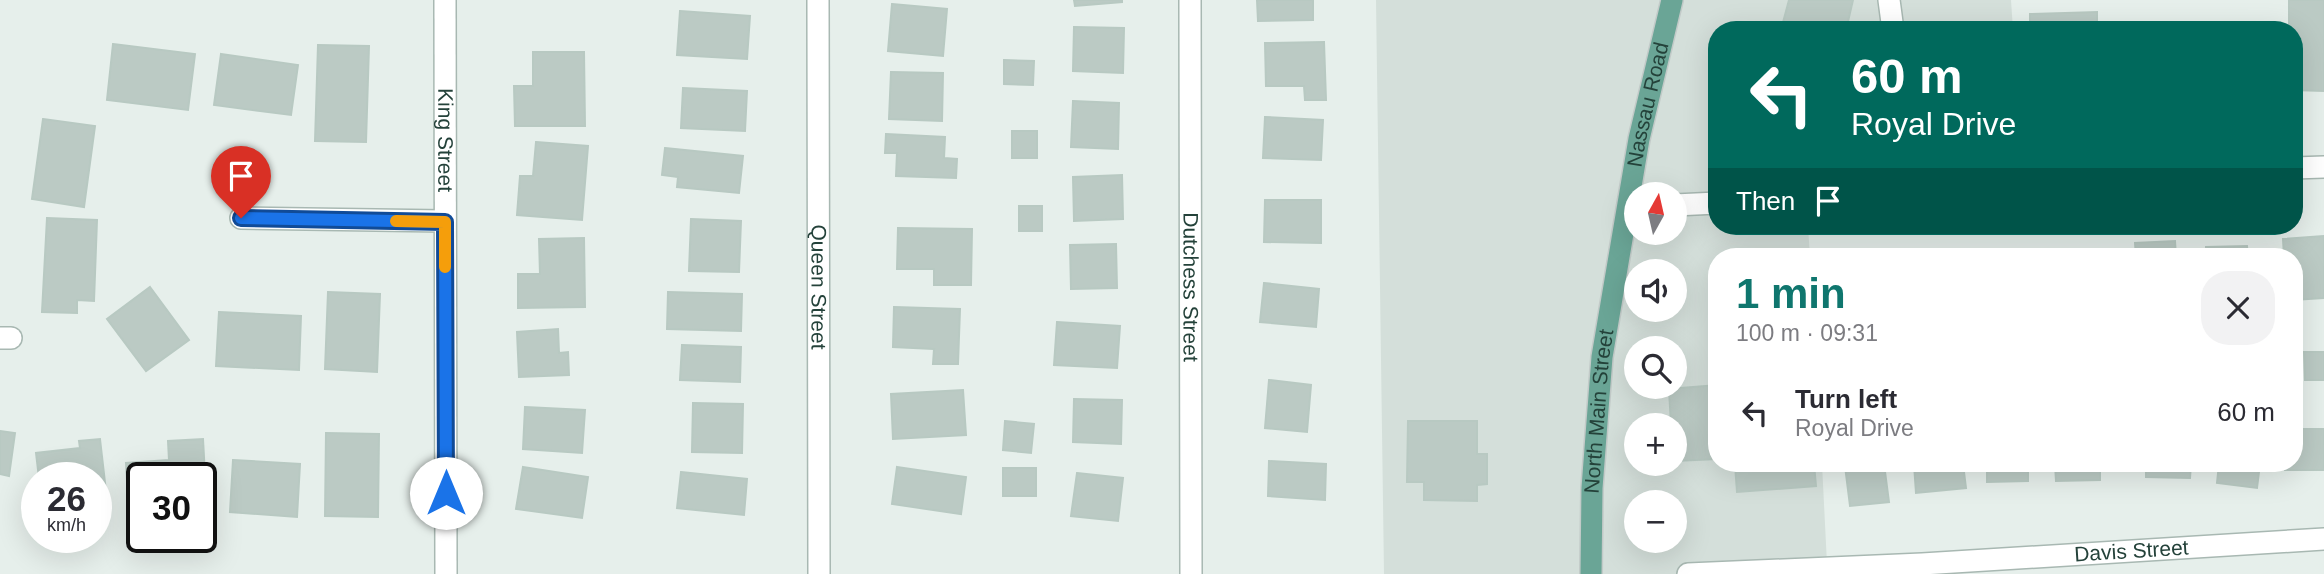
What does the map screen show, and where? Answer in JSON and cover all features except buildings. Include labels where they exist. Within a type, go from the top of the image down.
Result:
[{"type":"main road","name":"Nassau Road","points":[[1635,182],[1639,139],[1672,0]]},
{"type":"main road","name":"North Main Street","points":[[1591,574],[1592,488],[1602,357],[1625,245]]},
{"type":"street","name":"King Street","points":[[445,0],[446,574]]},
{"type":"street","name":"Queen Street","points":[[818,0],[819,574]]},
{"type":"street","name":"Dutchess Street","points":[[1190,0],[1191,574]]},
{"type":"street","points":[[1889,0],[1892,21]]},
{"type":"street","points":[[2303,168],[2324,167]]},
{"type":"street","points":[[1687,204],[1708,203]]},
{"type":"street","points":[[241,218],[445,222]]},
{"type":"street","name":"Davis Street","points":[[1688,574],[1922,564],[2324,539]]},
{"type":"shaded area","points":[[1376,0],[2011,0],[2012,21],[1708,21],[1708,235],[1809,235],[1809,248],[1708,248],[1708,472],[1822,472],[1827,564],[1806,574],[1384,574]]},
{"type":"slow traffic","points":[[396,221],[445,222],[445,267]]},
{"type":"route","points":[[241,218],[445,222],[446,493]]}]
